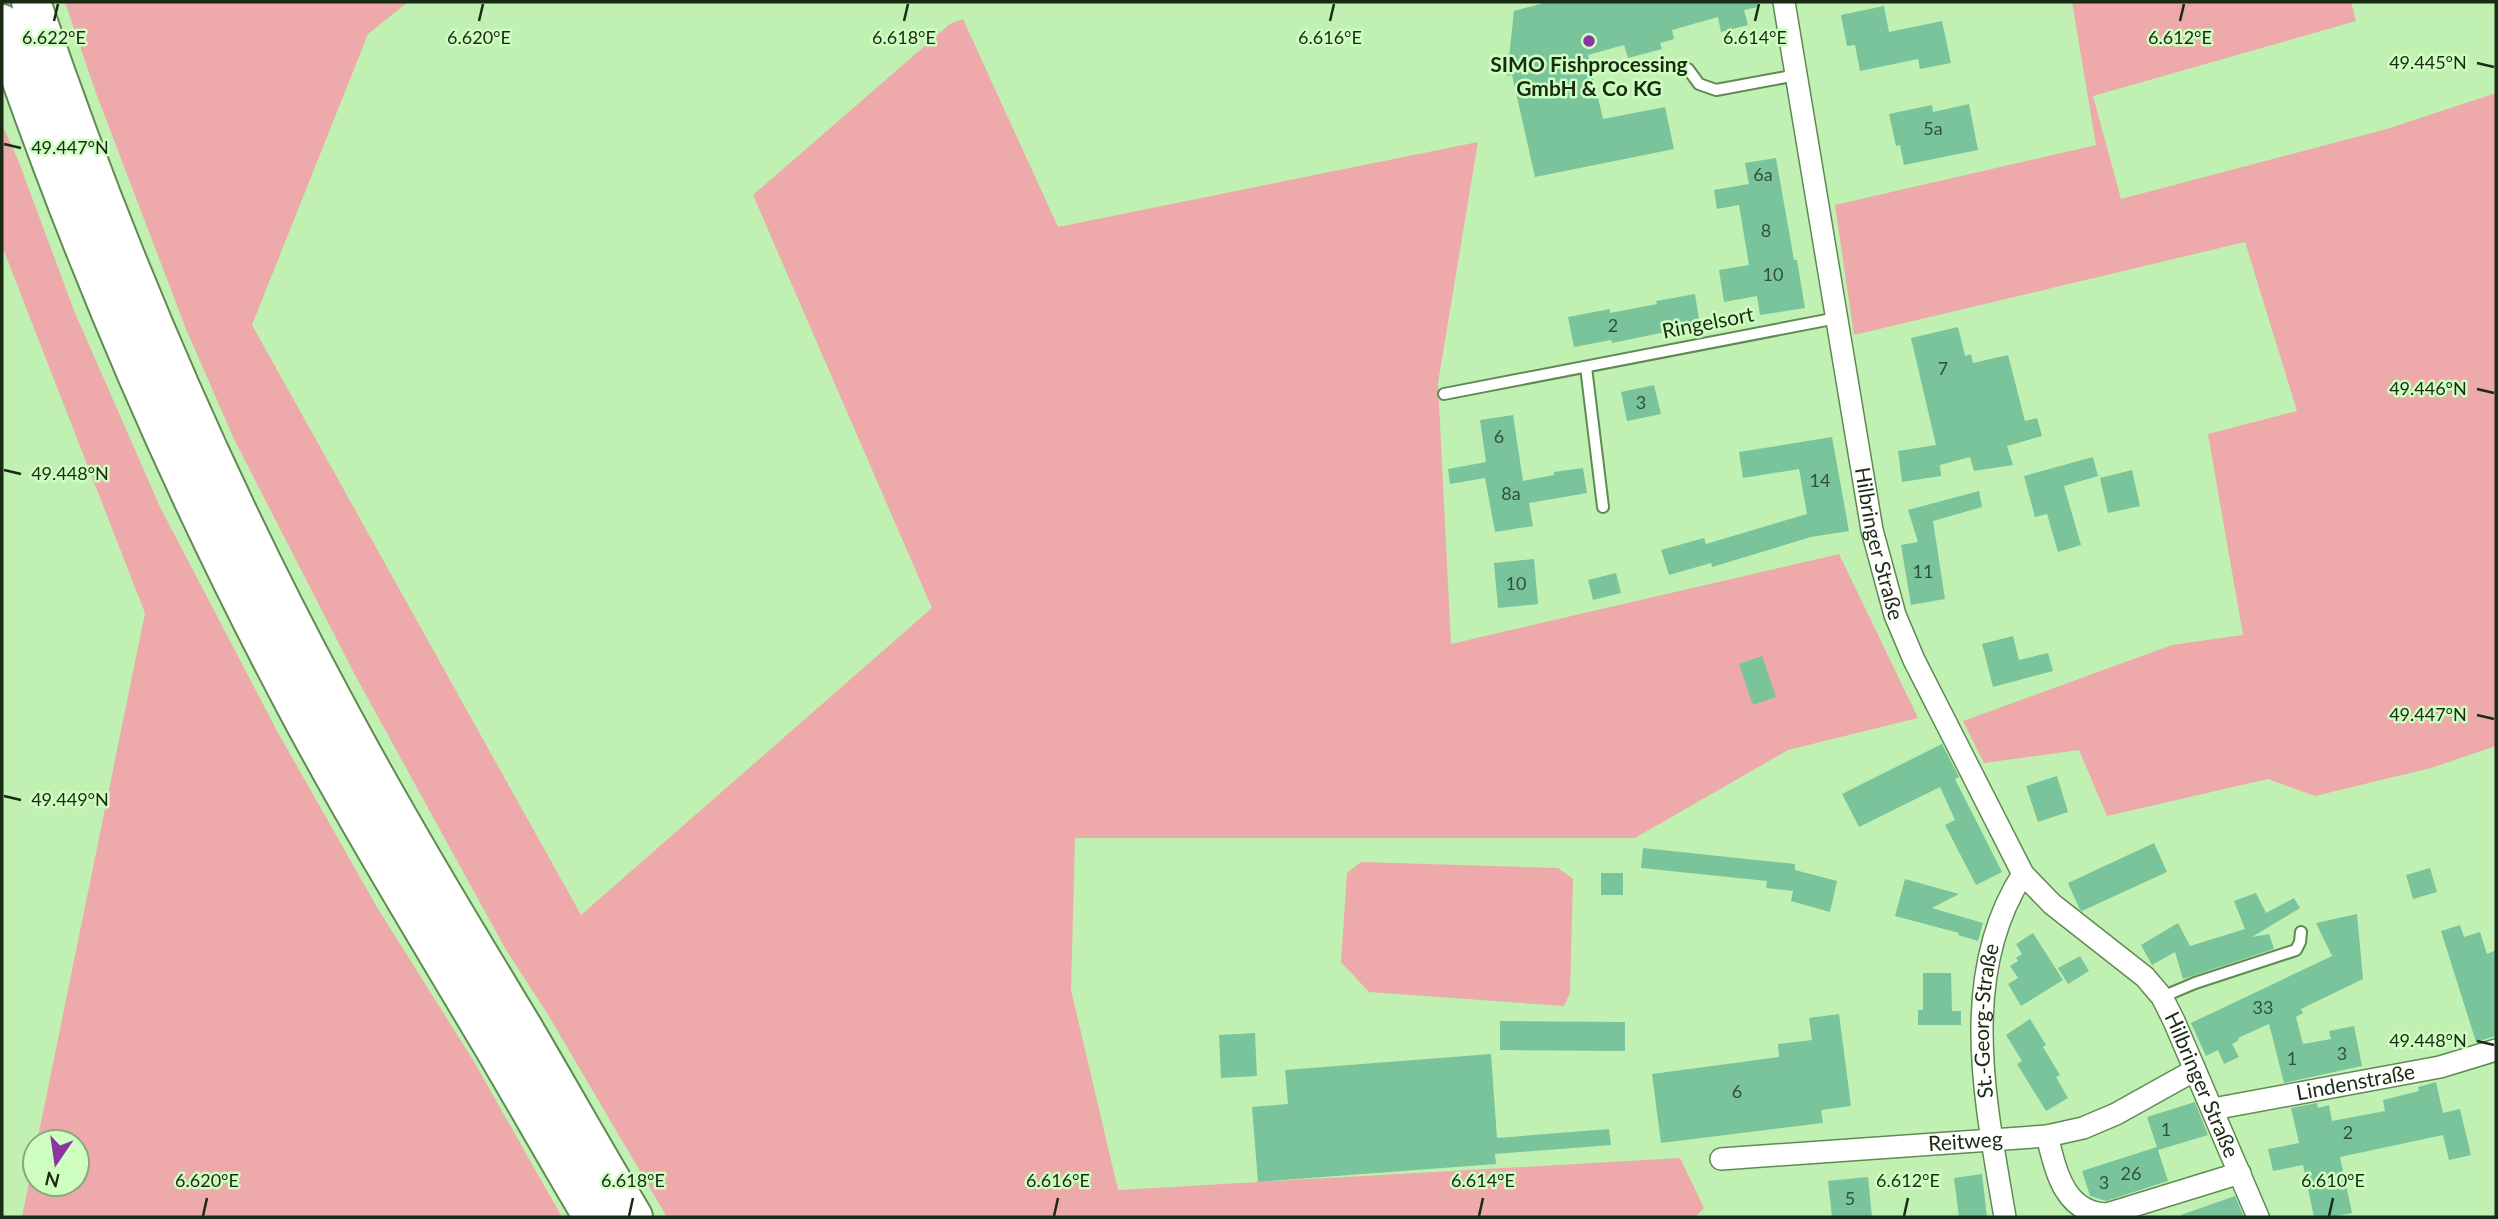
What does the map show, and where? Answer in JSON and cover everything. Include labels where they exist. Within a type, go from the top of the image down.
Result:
[{"type":"highway","points":[[31,2],[111,225],[166,357],[218,472],[467,971]]},
{"type":"highway","points":[[2,24],[80,237],[135,370],[187,487],[300,713],[508,1038],[633,1217]]},
{"type":"highway","points":[[508,1038],[593,1217]]},
{"type":"street","name":"Hilbringer Straße","points":[[1784,2],[1872,530],[1895,615],[1914,660],[2023,874],[2052,904],[2145,977],[2162,997],[2258,1217]]},
{"type":"street","name":"St.-Georg-Straße","points":[[2005,1217],[1992,1140],[1984,1063],[1983,988],[2001,915],[2023,874]]},
{"type":"street","name":"Lindenstraße","points":[[2213,1109],[2440,1068],[2496,1050]]},
{"type":"street","name":"Reitweg","points":[[1721,1159],[2047,1136],[2083,1128],[2116,1114],[2195,1070]]},
{"type":"street","name":"Hilbringer Straße","points":[[2047,1136],[2056,1171],[2067,1192],[2079,1206],[2092,1213],[2107,1214],[2240,1173]]},
{"type":"lane","points":[[1688,69],[1699,84],[1716,90],[1797,75]]},
{"type":"lane","name":"Ringelsort","points":[[1444,394],[1837,318]]},
{"type":"lane","points":[[1586,367],[1603,508]]},
{"type":"lane","name":"Hilbringer Straße","points":[[2162,997],[2195,983],[2296,950],[2301,932]]},
{"type":"shaded area","points":[[65,2],[408,2],[368,34],[252,325],[581,915],[932,608],[753,195],[950,24],[963,19],[1058,227],[1478,142],[1438,383],[1451,644],[1839,554],[1918,718],[1788,750],[1635,838],[1075,838],[1071,990],[1118,1190],[1680,1158],[1704,1208],[1695,1217],[667,1217],[547,1013],[505,948],[355,675],[234,439],[186,329],[96,93]]},
{"type":"shaded area","points":[[2072,2],[2351,2],[2356,21],[2093,96],[2121,199],[2387,129],[2496,93],[2496,746],[2431,768],[2315,796],[2268,779],[2107,816],[2079,750],[1984,763],[1963,721],[2172,645],[2243,635],[2208,434],[2297,411],[2245,242],[1854,335],[1835,205],[2096,145]]},
{"type":"shaded area","points":[[2,124],[75,313],[160,507],[277,731],[378,909],[473,1060],[562,1217],[22,1217],[26,1198],[91,1198],[91,1128],[40,1128],[145,613],[2,246]]},
{"type":"shaded area","points":[[1361,862],[1558,868],[1573,879],[1570,993],[1564,1006],[1369,992],[1341,962],[1347,873]]},
{"type":"building","points":[[1548,2],[1757,2],[1758,7],[1744,10],[1748,25],[1721,32],[1718,17],[1672,30],[1674,39],[1660,43],[1662,49],[1628,58],[1624,45],[1588,55],[1603,119],[1665,107],[1674,149],[1535,177],[1512,75],[1507,76],[1514,11]]},
{"type":"building","points":[[1884,6],[1889,32],[1942,21],[1951,63],[1920,69],[1918,59],[1860,71],[1855,45],[1847,46],[1841,15]]},
{"type":"building","points":[[1969,104],[1978,150],[1904,165],[1900,145],[1896,146],[1889,114],[1932,105],[1933,112]]},
{"type":"building","points":[[1776,158],[1805,308],[1760,315],[1757,296],[1724,302],[1719,270],[1749,265],[1739,205],[1717,209],[1714,190],[1749,184],[1745,163]]},
{"type":"building","points":[[1695,294],[1700,325],[1612,343],[1611,340],[1574,347],[1568,317],[1610,309],[1610,313]]},
{"type":"building","points":[[1958,327],[1965,356],[1971,354],[1973,363],[2008,355],[2025,421],[2037,418],[2042,436],[2007,446],[2013,465],[1974,471],[1970,457],[1940,465],[1941,476],[1902,482],[1898,451],[1936,445],[1911,338]]},
{"type":"building","points":[[1654,385],[1661,414],[1627,421],[1621,392]]},
{"type":"building","points":[[1513,415],[1523,481],[1554,475],[1554,472],[1583,468],[1587,493],[1529,503],[1533,526],[1495,532],[1485,478],[1450,484],[1448,469],[1486,462],[1480,420]]},
{"type":"building","points":[[1832,437],[1849,531],[1811,537],[1712,567],[1711,563],[1669,575],[1661,550],[1704,538],[1706,544],[1807,514],[1799,469],[1743,478],[1739,452]]},
{"type":"building","points":[[2093,457],[2098,476],[2064,486],[2081,545],[2058,552],[2047,514],[2035,517],[2024,476]]},
{"type":"building","points":[[2132,470],[2140,506],[2108,513],[2100,478]]},
{"type":"building","points":[[1979,491],[1982,507],[1933,521],[1945,599],[1911,605],[1901,545],[1918,542],[1908,510]]},
{"type":"building","points":[[1534,559],[1538,604],[1498,608],[1494,563]]},
{"type":"building","points":[[1616,573],[1621,593],[1593,600],[1588,580]]},
{"type":"building","points":[[2013,636],[2019,660],[2048,653],[2053,671],[1993,687],[1982,644]]},
{"type":"building","points":[[1762,656],[1776,697],[1753,705],[1739,664]]},
{"type":"building","points":[[1942,744],[1959,777],[1955,779],[2002,872],[1976,885],[1945,825],[1955,820],[1940,787],[1859,827],[1842,794]]},
{"type":"building","points":[[2057,776],[2068,812],[2038,822],[2026,786]]},
{"type":"building","points":[[2154,843],[2167,872],[2080,910],[2068,883]]},
{"type":"building","points":[[1643,848],[1795,864],[1795,870],[1837,881],[1830,912],[1791,901],[1793,891],[1766,888],[1767,881],[1641,868]]},
{"type":"building","points":[[2430,868],[2437,892],[2413,899],[2406,875]]},
{"type":"building","points":[[1601,873],[1623,873],[1623,895],[1601,895]]},
{"type":"building","points":[[1905,879],[1959,894],[1932,908],[1983,923],[1978,941],[1958,935],[1959,933],[1895,916]]},
{"type":"building","points":[[2256,893],[2266,913],[2294,898],[2300,908],[2252,937],[2269,934],[2274,949],[2183,979],[2175,952],[2152,965],[2141,945],[2178,923],[2190,946],[2245,929],[2234,901]]},
{"type":"building","points":[[2357,914],[2363,979],[2301,1009],[2303,1013],[2296,1017],[2303,1044],[2331,1039],[2329,1031],[2354,1026],[2362,1066],[2284,1083],[2269,1024],[2238,1038],[2239,1040],[2232,1044],[2239,1057],[2224,1064],[2218,1050],[2206,1056],[2191,1023],[2332,956],[2316,923]]},
{"type":"building","points":[[2460,925],[2464,937],[2480,932],[2487,954],[2496,950],[2496,1036],[2476,1042],[2441,931]]},
{"type":"building","points":[[2033,933],[2063,980],[2021,1006],[2008,984],[2018,978],[2010,966],[2018,961],[2016,958],[2022,954],[2016,944]]},
{"type":"building","points":[[2080,956],[2089,971],[2068,984],[2058,968]]},
{"type":"building","points":[[1923,973],[1951,973],[1952,1011],[1961,1011],[1961,1025],[1918,1025],[1918,1010],[1923,1010]]},
{"type":"building","points":[[1839,1014],[1851,1106],[1821,1110],[1823,1123],[1661,1143],[1652,1074],[1779,1057],[1778,1044],[1812,1040],[1809,1018]]},
{"type":"building","points":[[2030,1019],[2046,1045],[2043,1047],[2060,1075],[2056,1077],[2068,1098],[2046,1111],[2017,1064],[2022,1061],[2006,1035]]},
{"type":"building","points":[[1500,1021],[1625,1022],[1625,1051],[1500,1050]]},
{"type":"building","points":[[1255,1033],[1257,1076],[1221,1078],[1219,1035]]},
{"type":"building","points":[[1491,1054],[1497,1138],[1609,1129],[1611,1145],[1495,1154],[1496,1164],[1258,1182],[1252,1107],[1288,1104],[1285,1070]]},
{"type":"building","points":[[2436,1082],[2443,1113],[2460,1109],[2471,1155],[2449,1160],[2443,1135],[2340,1157],[2352,1213],[2331,1217],[2314,1217],[2303,1165],[2273,1171],[2268,1149],[2299,1143],[2291,1108],[2317,1103],[2318,1108],[2329,1105],[2332,1121],[2385,1111],[2383,1100],[2419,1091],[2418,1087]]},
{"type":"building","points":[[2195,1102],[2208,1135],[2158,1150],[2147,1117]]},
{"type":"building","points":[[2157,1147],[2168,1181],[2106,1201],[2090,1196],[2082,1171]]},
{"type":"building","points":[[1982,1174],[1987,1217],[1959,1217],[1954,1178]]},
{"type":"building","points":[[1868,1177],[1872,1217],[1832,1217],[1828,1181]]},
{"type":"building","points":[[2235,1196],[2244,1217],[2181,1217],[2181,1215]]},
{"type":"place","name":"SIMO Fishprocessing GmbH & Co KG","points":[[1589,41]]}]
